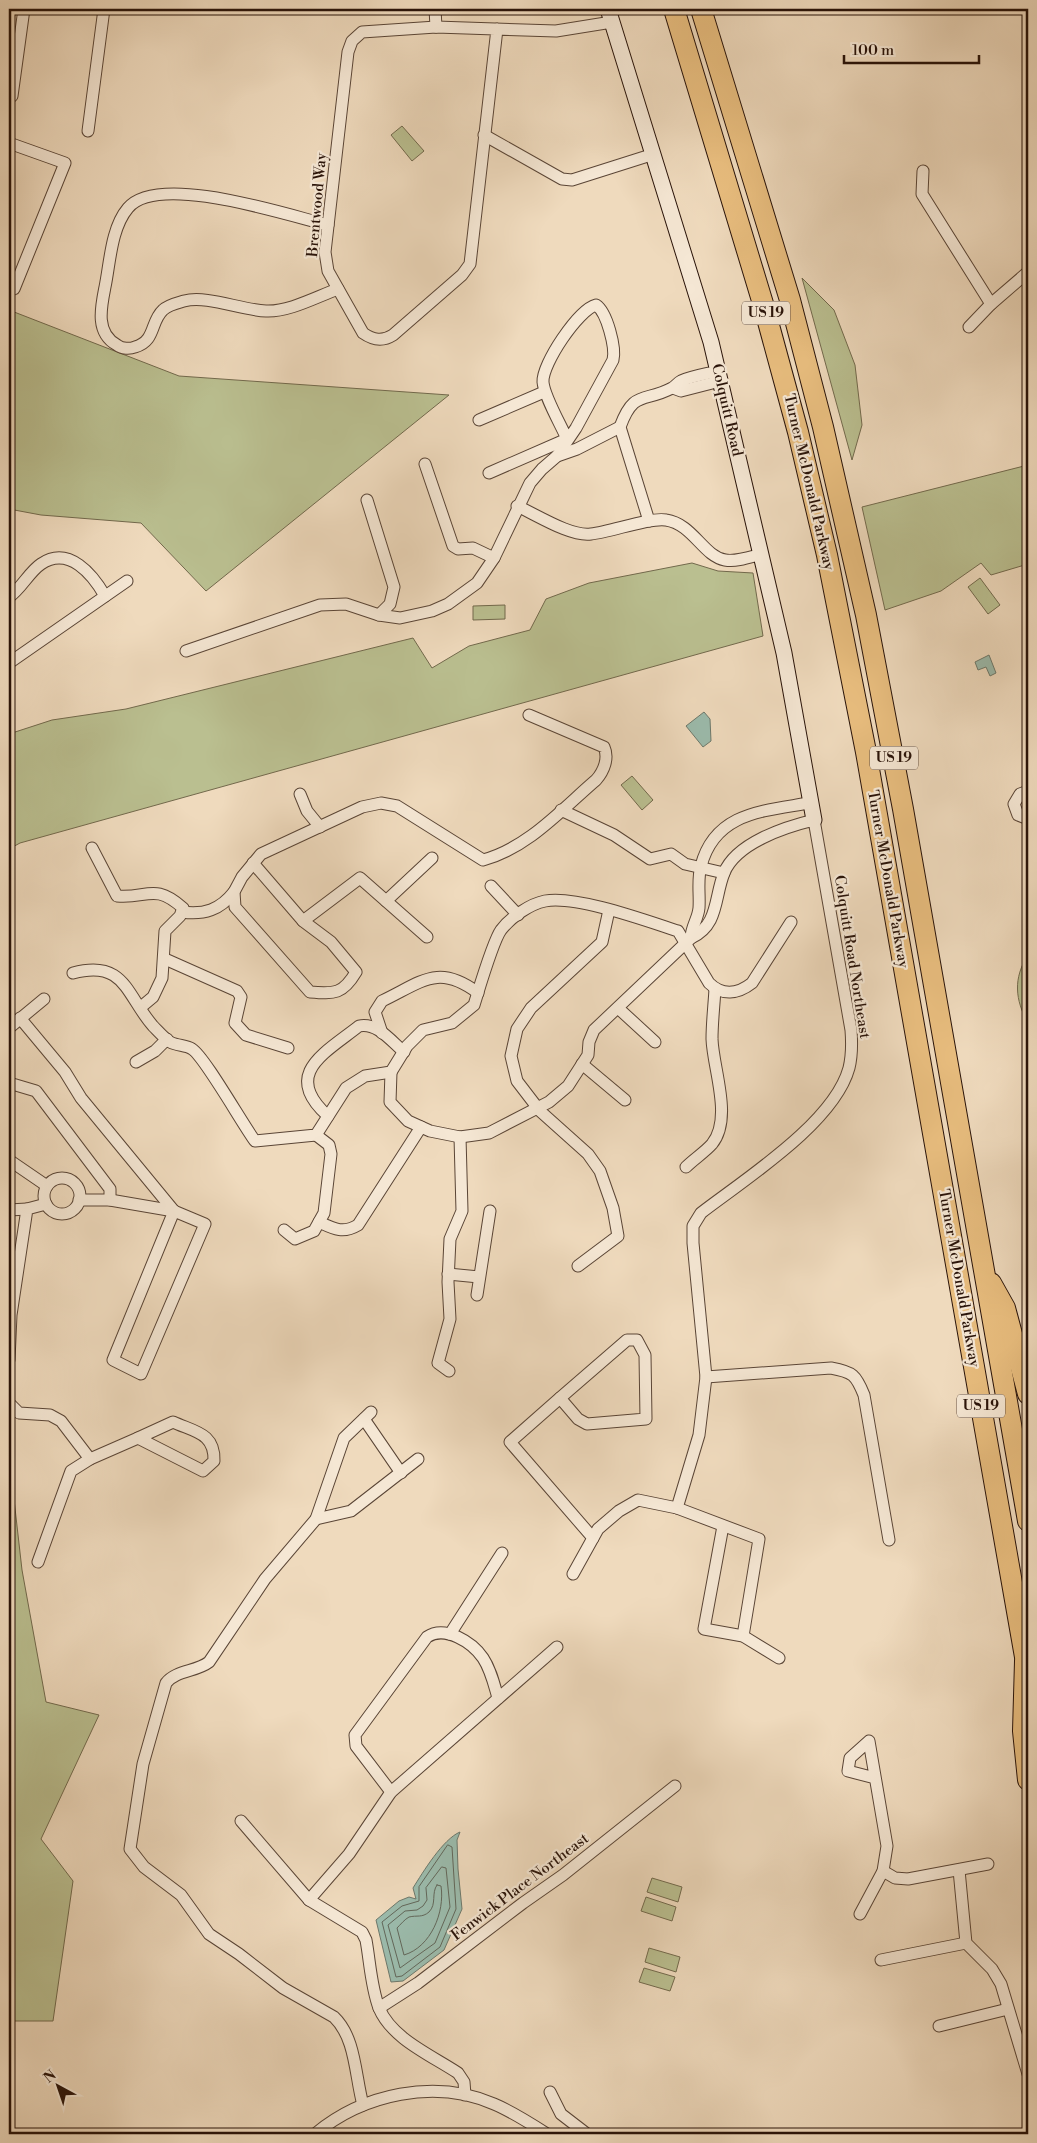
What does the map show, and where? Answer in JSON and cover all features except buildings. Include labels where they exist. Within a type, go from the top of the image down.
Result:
[{"type":"highway","name":"Turner McDonald Parkway","points":[[674,9],[767,316],[800,441],[831,574],[866,752],[1027,1665],[1023,1731],[1028,1780]]},
{"type":"highway","name":"Turner McDonald Parkway","points":[[701,9],[792,308],[855,562],[892,748],[1028,1521]]},
{"type":"highway","points":[[984,1272],[1005,1308],[1028,1394]]},
{"type":"street","points":[[12,96],[24,9]]},
{"type":"street","points":[[88,131],[104,9]]},
{"type":"street","points":[[435,9],[436,27]]},
{"type":"street","name":"Brentwood Way","points":[[497,30],[470,264],[462,275],[393,335],[380,340],[371,338],[363,333],[338,289],[328,270],[325,252],[348,52],[352,40],[362,32],[436,27],[556,31],[610,15]]},
{"type":"street","name":"Colquitt Road","points":[[610,15],[654,154],[719,376],[784,653],[809,803],[814,820]]},
{"type":"street","points":[[484,136],[562,179],[572,180],[654,154]]},
{"type":"street","points":[[9,143],[65,163],[14,289],[9,290]]},
{"type":"street","points":[[923,171],[922,194],[991,304]]},
{"type":"street","points":[[328,225],[216,198],[173,193],[151,194],[140,198],[127,209],[115,235],[100,311],[100,324],[116,345],[129,349],[142,345],[152,336],[156,321],[163,310],[182,302],[201,300],[267,311],[293,306],[338,289]]},
{"type":"street","points":[[969,327],[991,304],[1028,272]]},
{"type":"street","points":[[186,651],[320,605],[346,604],[379,615],[400,618],[432,611],[448,604],[477,583],[494,558],[517,506],[530,483],[557,456],[576,428],[609,369],[616,352],[604,314],[596,305],[586,310],[569,327],[542,380],[544,392],[567,439]]},
{"type":"street","points":[[649,521],[620,427],[625,415],[633,404],[644,396],[673,388],[681,391],[719,376]]},
{"type":"street","points":[[479,420],[544,392]]},
{"type":"street","points":[[557,456],[577,449],[620,427]]},
{"type":"street","points":[[489,473],[567,439]]},
{"type":"street","points":[[425,464],[453,546],[458,549],[473,548],[494,558]]},
{"type":"street","points":[[367,500],[394,587],[390,604],[379,615]]},
{"type":"street","points":[[517,506],[576,533],[590,535],[649,521],[666,520],[680,524],[715,556],[730,560],[762,554]]},
{"type":"street","points":[[9,597],[42,564],[64,559],[82,566],[94,577],[105,596]]},
{"type":"street","points":[[9,663],[128,580]]},
{"type":"street","points":[[182,912],[196,914],[214,910],[228,900],[242,877],[261,854],[362,807],[381,803],[397,806],[483,860],[511,850],[602,774],[606,758],[605,750],[529,715]]},
{"type":"street","points":[[1028,791],[1020,794],[1014,804],[1018,815],[1028,819]]},
{"type":"street","points":[[300,794],[307,811],[320,826]]},
{"type":"street","points":[[688,940],[699,909],[700,868],[710,844],[721,831],[733,821],[758,812],[809,803]]},
{"type":"street","points":[[561,810],[614,835],[650,859],[671,854],[685,864],[724,873]]},
{"type":"street","points":[[791,922],[752,983],[738,991],[723,992],[715,989],[703,975],[688,940],[678,931],[609,910],[559,900],[538,903],[518,915],[500,930],[474,1005],[452,1023],[423,1030],[404,1052],[391,1072],[390,1102],[408,1121],[421,1127],[460,1136],[489,1132],[549,1102],[568,1086],[588,1055],[589,1042],[594,1030],[688,940],[698,934],[709,923],[716,909],[724,873],[732,859],[748,846],[797,824],[814,820]]},
{"type":"street","name":"Colquitt Road Northeast","points":[[677,1508],[699,1434],[706,1377],[692,1244],[693,1226],[701,1214],[811,1128],[837,1094],[849,1069],[852,1030],[814,820]]},
{"type":"street","points":[[92,848],[117,896],[127,897],[149,892],[172,898],[183,908],[182,912],[165,932],[163,941],[165,959],[162,978],[154,997],[141,1007]]},
{"type":"street","points":[[386,901],[432,858]]},
{"type":"street","points":[[234,892],[236,907],[310,992],[330,994],[347,986],[356,972],[331,942],[303,921],[254,863]]},
{"type":"street","points":[[303,921],[360,878],[427,937]]},
{"type":"street","points":[[491,886],[518,915]]},
{"type":"street","points":[[578,1266],[618,1236],[614,1208],[600,1171],[588,1154],[538,1108],[517,1081],[511,1056],[517,1029],[531,1008],[602,942],[609,910]]},
{"type":"street","points":[[165,959],[237,991],[241,997],[235,1023],[246,1035],[288,1048]]},
{"type":"street","points":[[73,973],[91,968],[103,970],[120,980],[153,1026],[170,1042],[193,1049],[204,1062],[254,1141],[316,1135],[329,1145],[331,1154],[324,1213],[314,1231],[295,1239],[284,1230]]},
{"type":"street","points":[[382,1032],[376,1012],[382,1001],[423,981],[448,976],[478,994]]},
{"type":"street","points":[[686,1167],[713,1143],[721,1122],[722,1095],[715,1070],[712,1038],[715,989]]},
{"type":"street","points":[[9,1028],[44,999]]},
{"type":"street","points":[[618,1008],[655,1042]]},
{"type":"street","points":[[20,1018],[174,1211]]},
{"type":"street","points":[[328,1116],[311,1096],[307,1074],[310,1067],[359,1026],[366,1024],[382,1032],[404,1052]]},
{"type":"street","points":[[136,1062],[155,1051],[167,1039]]},
{"type":"street","points":[[582,1064],[625,1100]]},
{"type":"street","points":[[316,1135],[346,1088],[364,1076],[391,1072]]},
{"type":"street","points":[[9,1084],[36,1091],[110,1190],[110,1200]]},
{"type":"street","points":[[319,1222],[340,1231],[348,1231],[358,1225],[421,1127]]},
{"type":"street","points":[[449,1371],[438,1363],[450,1319],[448,1274],[450,1239],[462,1210],[460,1136]]},
{"type":"street","points":[[9,1160],[48,1186]]},
{"type":"street","points":[[56,1179],[72,1181],[78,1189],[79,1200],[75,1208],[66,1213],[57,1213],[46,1204],[44,1194],[48,1186],[56,1179]]},
{"type":"street","points":[[79,1200],[110,1200],[174,1211],[205,1224],[141,1374],[113,1360],[174,1211]]},
{"type":"street","points":[[9,1210],[27,1209],[46,1204]]},
{"type":"street","points":[[9,1360],[11,1315],[27,1209]]},
{"type":"street","points":[[477,1295],[490,1211]]},
{"type":"street","points":[[9,1241],[22,1240]]},
{"type":"street","points":[[448,1274],[479,1277]]},
{"type":"street","points":[[560,1398],[578,1419],[587,1424],[646,1419],[645,1355],[637,1340],[627,1340],[560,1398],[510,1442],[593,1538]]},
{"type":"street","points":[[706,1377],[832,1368],[849,1371],[858,1381],[864,1396],[889,1540]]},
{"type":"street","points":[[9,1403],[19,1413],[50,1415],[61,1421],[90,1459]]},
{"type":"street","points":[[363,2105],[349,2041],[340,2023],[334,2017],[283,1988],[239,1954],[209,1934],[181,1895],[144,1867],[130,1849],[143,1764],[166,1683],[174,1675],[202,1667],[208,1662],[265,1579],[290,1552],[316,1519],[344,1438],[368,1416],[401,1473]]},
{"type":"street","points":[[38,1562],[71,1471],[90,1459],[173,1422],[207,1437],[214,1449],[214,1461],[203,1471],[138,1438]]},
{"type":"street","points":[[316,1519],[352,1511],[418,1459]]},
{"type":"street","points":[[573,1574],[598,1530],[619,1511],[638,1500],[677,1508],[759,1539],[743,1636]]},
{"type":"street","points":[[723,1526],[704,1629],[743,1636],[780,1658]]},
{"type":"street","points":[[450,1634],[502,1552]]},
{"type":"street","points":[[391,1792],[356,1746],[355,1735],[427,1637],[441,1631],[472,1646],[482,1657],[490,1671],[498,1698]]},
{"type":"street","points":[[309,1900],[348,1854],[391,1792],[557,1647]]},
{"type":"street","points":[[860,1914],[883,1871],[887,1846],[875,1778]]},
{"type":"street","name":"Fenwick Place Northeast","points":[[380,2008],[418,1983],[523,1902],[563,1875],[675,1786]]},
{"type":"street","points":[[241,1821],[309,1900],[362,1932],[366,1940],[380,2008],[388,2022],[399,2035],[458,2073],[464,2082],[465,2095]]},
{"type":"street","points":[[883,1871],[895,1878],[908,1879],[988,1864]]},
{"type":"street","points":[[959,1870],[966,1943],[997,1977],[1028,2074]]},
{"type":"street","points":[[881,1960],[966,1943]]},
{"type":"street","points":[[939,2026],[1008,2009]]},
{"type":"street","points":[[315,2134],[328,2124],[363,2105],[412,2092],[439,2092],[465,2095],[506,2109],[546,2134]]},
{"type":"street","points":[[550,2092],[561,2114],[587,2134]]},
{"type":"green space","points":[[402,126],[424,151],[412,161],[391,135]]},
{"type":"green space","points":[[802,278],[834,310],[855,365],[862,425],[852,460]]},
{"type":"green space","points":[[9,310],[179,376],[449,395],[206,591],[141,523],[41,515],[9,509]]},
{"type":"green space","points":[[1028,465],[1028,564],[991,575],[981,563],[941,591],[885,610],[862,507]]},
{"type":"green space","points":[[692,563],[718,571],[753,573],[763,636],[20,843],[9,849],[9,734],[52,720],[126,709],[413,638],[432,668],[469,646],[530,630],[546,599],[589,583]]},
{"type":"green space","points":[[980,578],[1000,605],[988,614],[968,587]]},
{"type":"green space","points":[[505,605],[505,619],[473,620],[473,606]]},
{"type":"green space","points":[[632,776],[653,800],[642,810],[621,785]]},
{"type":"green space","points":[[1028,955],[1028,1023],[1020,1006],[1018,981]]},
{"type":"green space","points":[[9,1455],[22,1570],[46,1702],[99,1715],[41,1839],[73,1881],[53,2021],[9,2021]]},
{"type":"green space","points":[[652,1878],[682,1887],[678,1902],[647,1892]]},
{"type":"green space","points":[[646,1897],[676,1907],[672,1921],[641,1911]]},
{"type":"green space","points":[[649,1948],[680,1957],[676,1972],[645,1962]]},
{"type":"green space","points":[[644,1968],[675,1977],[670,1991],[639,1982]]},
{"type":"water","points":[[989,655],[996,673],[990,676],[986,667],[978,670],[975,662]]},
{"type":"water","points":[[704,712],[710,719],[711,741],[703,747],[686,726]]},
{"type":"water","points":[[460,1832],[457,1840],[462,1909],[444,1950],[403,1981],[391,1982],[376,1920],[399,1901],[409,1897],[416,1899],[413,1888],[422,1873],[447,1841]]}]
